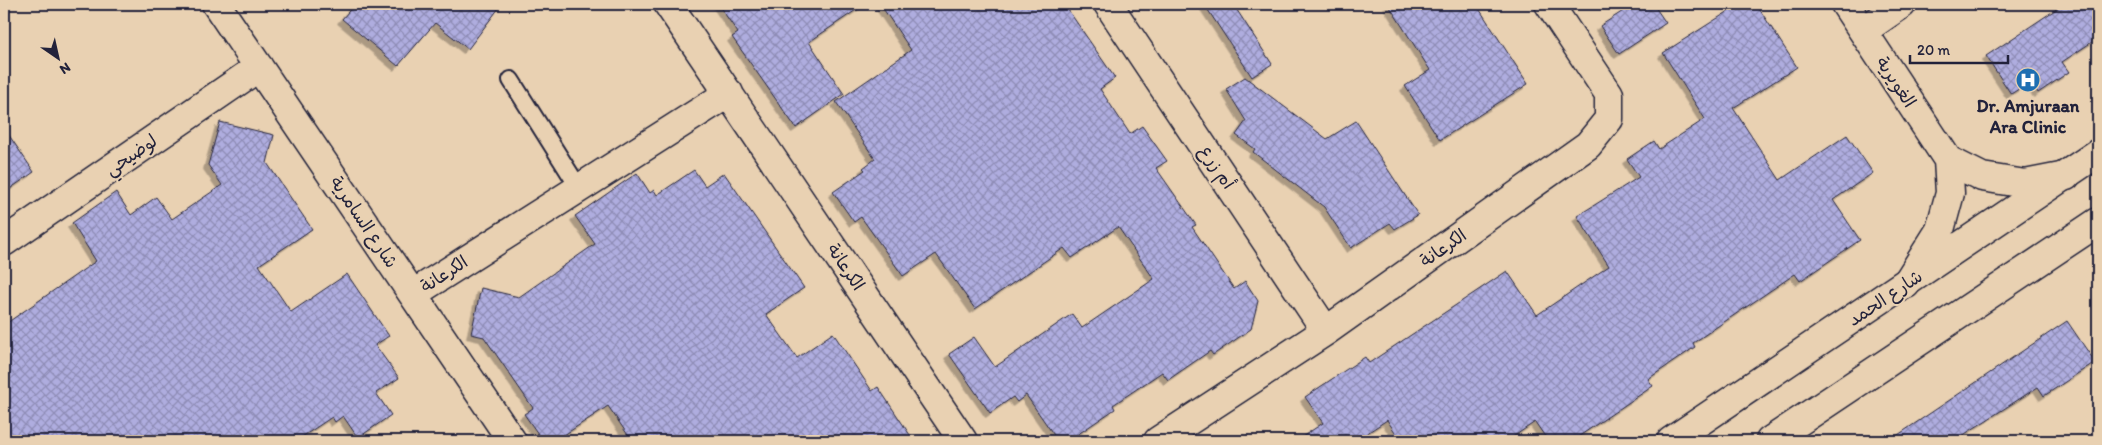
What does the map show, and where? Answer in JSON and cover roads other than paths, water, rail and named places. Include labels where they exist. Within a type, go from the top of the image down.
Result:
[{"type":"street","name":"شارع السامرية","points":[[216,4],[512,441]]},
{"type":"street","name":"الكرعانة","points":[[668,4],[963,441]]},
{"type":"street","name":"أم زرع","points":[[1108,4],[1326,330]]},
{"type":"street","name":"الكرعانة","points":[[1158,441],[1326,330],[1588,145],[1609,119],[1609,94],[1550,4]]},
{"type":"street","name":"الغويرية","points":[[1845,4],[1948,160],[1950,193],[1940,230],[1906,284]]},
{"type":"street","points":[[1863,31],[1902,4]]},
{"type":"street","name":"لوضيحي","points":[[4,242],[259,67]]},
{"type":"street","name":"الكرعانة","points":[[412,294],[729,93]]},
{"type":"street","name":"شارع الحمد","points":[[1671,441],[2098,153]]},
{"type":"street","points":[[1948,160],[1982,177],[2025,184],[2066,175]]},
{"type":"street","points":[[1770,441],[2098,222]]},
{"type":"lane","points":[[511,80],[579,188]]},
{"type":"place","name":"Dr. Amjuraan Ara Clinic","points":[[2028,80]]}]
